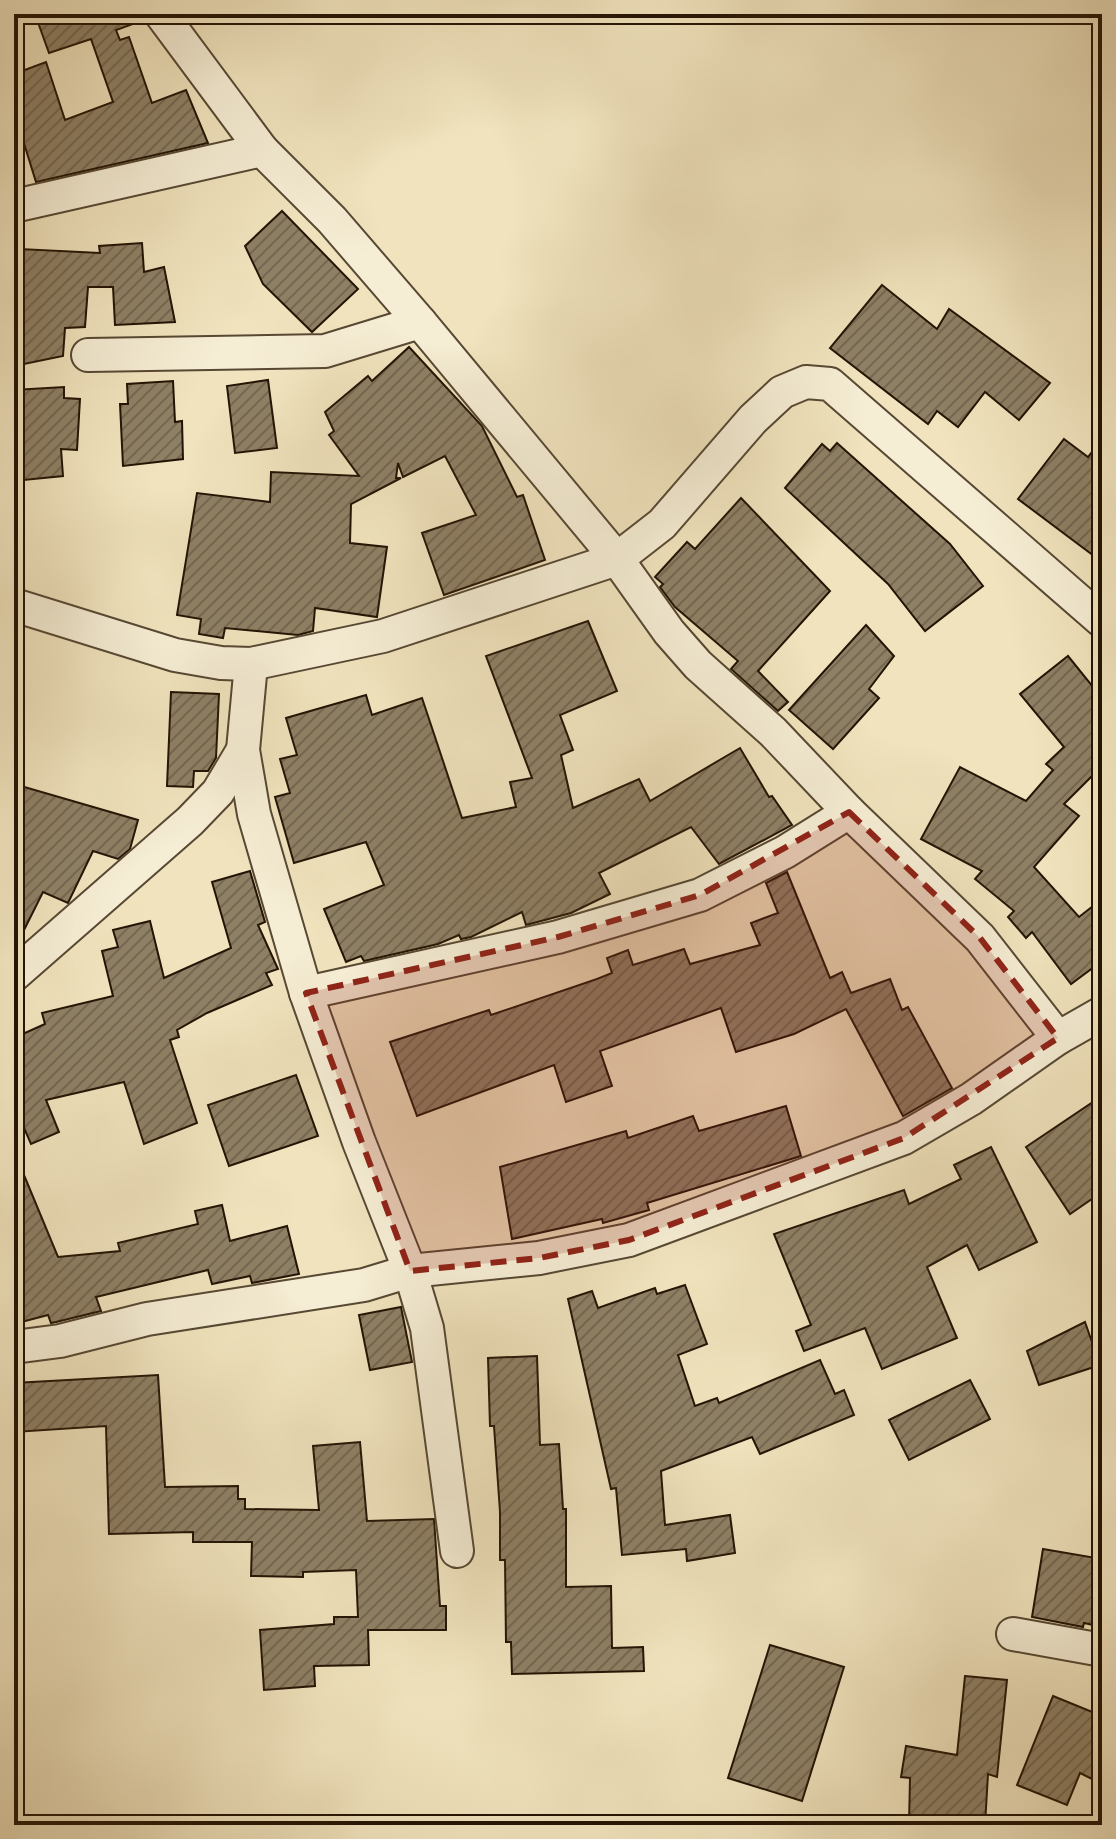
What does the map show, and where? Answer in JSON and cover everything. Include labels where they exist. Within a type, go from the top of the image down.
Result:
[{"type":"street","points":[[161,14],[262,150],[332,220],[420,322],[617,559],[647,605],[698,665],[773,732],[849,812],[980,938],[1058,1038]]},
{"type":"street","points":[[14,206],[262,150]]},
{"type":"street","points":[[88,355],[325,351],[420,322]]},
{"type":"street","points":[[14,605],[175,655],[221,663],[251,664],[383,636],[617,559],[662,524],[753,419],[782,392],[806,382],[830,384],[1102,621]]},
{"type":"street","points":[[251,664],[243,750],[254,814],[306,993],[359,1142],[410,1271],[427,1328],[457,1551]]},
{"type":"street","points":[[14,975],[190,821],[218,792],[243,750]]},
{"type":"street","points":[[306,993],[558,937],[700,895],[785,852],[849,812]]},
{"type":"street","points":[[14,1347],[60,1341],[147,1319],[364,1285],[410,1271],[539,1258],[629,1240],[904,1138],[971,1099],[1058,1038],[1102,1013]]},
{"type":"street","points":[[1013,1634],[1102,1650]]},
{"type":"highlighted area","points":[[849,812],[980,938],[1058,1038],[904,1138],[629,1240],[539,1258],[410,1271],[306,993],[558,937],[700,895]]},
{"type":"building","points":[[35,14],[142,14],[144,20],[116,30],[120,40],[129,37],[152,103],[186,90],[208,143],[36,182],[14,111],[14,74],[46,62],[65,120],[113,102],[91,39],[49,53]]},
{"type":"building","points":[[282,211],[358,289],[312,332],[263,284],[245,246]]},
{"type":"building","points":[[142,243],[144,272],[164,267],[175,322],[115,325],[113,287],[88,287],[85,327],[65,328],[63,356],[14,366],[20,249],[100,253],[99,246]]},
{"type":"building","points":[[882,285],[937,329],[949,309],[1050,383],[1019,420],[985,392],[958,427],[937,411],[928,424],[830,348]]},
{"type":"building","points":[[409,347],[482,426],[517,497],[523,495],[545,560],[444,595],[422,533],[476,515],[445,456],[403,477],[398,463],[396,478],[401,478],[351,504],[350,543],[387,547],[377,617],[315,608],[313,631],[298,635],[225,628],[223,638],[199,634],[201,619],[177,615],[197,493],[270,502],[271,472],[359,476],[329,435],[334,431],[325,412],[368,376],[372,381]]},
{"type":"building","points":[[268,380],[277,448],[235,453],[227,386]]},
{"type":"building","points":[[173,381],[175,422],[182,421],[183,459],[123,466],[120,404],[128,404],[127,384]]},
{"type":"building","points":[[64,387],[64,398],[80,399],[77,450],[61,449],[63,476],[14,481],[14,390]]},
{"type":"building","points":[[1064,439],[1088,457],[1102,439],[1102,562],[1018,499]]},
{"type":"building","points":[[837,443],[950,544],[983,586],[925,631],[888,584],[785,488],[822,444],[830,451]]},
{"type":"building","points":[[741,498],[830,591],[758,671],[788,702],[778,711],[731,669],[738,661],[675,607],[660,587],[663,584],[655,577],[687,542],[695,549]]},
{"type":"building","points":[[588,621],[617,691],[560,715],[573,750],[561,755],[573,808],[639,779],[650,801],[740,748],[769,797],[772,796],[792,825],[719,864],[691,827],[599,873],[610,894],[571,913],[526,925],[522,912],[471,937],[461,939],[459,935],[438,944],[364,961],[361,956],[346,962],[324,909],[384,885],[366,842],[294,863],[275,797],[290,793],[280,759],[297,755],[286,718],[366,695],[372,715],[422,698],[462,818],[516,807],[510,782],[532,778],[486,656]]},
{"type":"building","points":[[866,625],[894,656],[869,689],[879,698],[833,749],[789,710]]},
{"type":"building","points":[[1068,656],[1102,698],[1102,766],[1064,804],[1079,816],[1034,867],[1079,917],[1102,899],[1102,961],[1071,984],[1032,932],[1026,938],[1008,917],[1014,911],[975,879],[982,871],[921,839],[960,767],[1026,801],[1053,770],[1046,764],[1064,747],[1020,694]]},
{"type":"building","points":[[171,692],[219,694],[216,758],[208,771],[194,771],[193,787],[167,786]]},
{"type":"building","points":[[14,784],[138,820],[130,849],[118,859],[93,851],[68,903],[43,892],[16,946]]},
{"type":"building","points":[[250,871],[265,922],[258,925],[278,969],[266,973],[272,985],[207,1013],[177,1030],[179,1037],[170,1040],[197,1123],[144,1144],[124,1082],[46,1100],[59,1132],[31,1144],[14,1105],[14,1038],[45,1024],[42,1013],[113,996],[102,951],[118,947],[113,930],[150,921],[164,978],[231,948],[212,882]]},
{"type":"building","points":[[787,872],[830,978],[842,972],[851,993],[890,979],[902,1010],[908,1007],[952,1088],[903,1116],[846,1009],[794,1034],[736,1052],[721,1008],[600,1051],[612,1086],[566,1102],[554,1065],[417,1116],[390,1042],[489,1010],[491,1015],[597,979],[612,973],[607,958],[628,950],[633,965],[684,949],[690,964],[760,945],[751,923],[778,913],[766,883]]},
{"type":"building","points":[[296,1075],[318,1136],[229,1166],[208,1105]]},
{"type":"building","points":[[1102,1096],[1102,1192],[1070,1214],[1026,1147]]},
{"type":"building","points":[[786,1106],[801,1156],[647,1203],[649,1210],[603,1223],[602,1219],[512,1239],[500,1167],[626,1131],[628,1138],[693,1116],[699,1131]]},
{"type":"building","points":[[991,1147],[1037,1242],[979,1270],[967,1245],[927,1267],[957,1338],[882,1369],[865,1328],[804,1351],[796,1331],[811,1325],[774,1234],[904,1190],[909,1204],[961,1179],[954,1165]]},
{"type":"building","points":[[14,1151],[58,1257],[120,1251],[118,1243],[198,1224],[195,1211],[222,1205],[230,1241],[287,1226],[299,1274],[252,1283],[250,1276],[212,1284],[208,1270],[96,1297],[101,1311],[51,1323],[48,1315],[14,1324]]},
{"type":"building","points":[[685,1285],[707,1344],[678,1355],[695,1406],[717,1398],[719,1403],[820,1360],[835,1394],[844,1390],[854,1415],[760,1454],[752,1437],[661,1471],[665,1525],[730,1515],[735,1553],[687,1561],[686,1549],[622,1555],[616,1488],[611,1489],[568,1299],[592,1291],[598,1308],[655,1288],[657,1294]]},
{"type":"building","points":[[401,1307],[412,1362],[370,1370],[359,1315]]},
{"type":"building","points":[[1085,1322],[1100,1365],[1039,1385],[1027,1351]]},
{"type":"building","points":[[537,1356],[540,1445],[559,1444],[563,1509],[566,1509],[566,1587],[611,1586],[612,1648],[643,1647],[644,1671],[512,1674],[511,1642],[506,1642],[505,1560],[500,1560],[500,1512],[494,1426],[490,1426],[488,1358]]},
{"type":"building","points":[[158,1375],[165,1487],[238,1486],[238,1499],[245,1499],[245,1509],[319,1510],[313,1446],[360,1442],[367,1521],[434,1519],[440,1606],[446,1606],[446,1630],[368,1630],[369,1665],[314,1666],[315,1686],[264,1690],[260,1630],[334,1624],[334,1617],[358,1617],[356,1570],[303,1572],[303,1577],[251,1576],[252,1542],[193,1542],[193,1532],[109,1534],[106,1426],[14,1432],[14,1383]]},
{"type":"building","points":[[970,1380],[990,1419],[909,1460],[889,1420]]},
{"type":"building","points":[[1043,1549],[1102,1559],[1102,1627],[1084,1623],[1083,1627],[1032,1617]]},
{"type":"building","points":[[770,1645],[844,1667],[802,1801],[728,1778]]},
{"type":"building","points":[[965,1676],[1007,1680],[997,1777],[988,1774],[985,1825],[909,1825],[910,1778],[901,1777],[906,1746],[957,1755]]},
{"type":"building","points":[[1053,1696],[1102,1716],[1102,1784],[1080,1773],[1067,1805],[1017,1785]]}]
